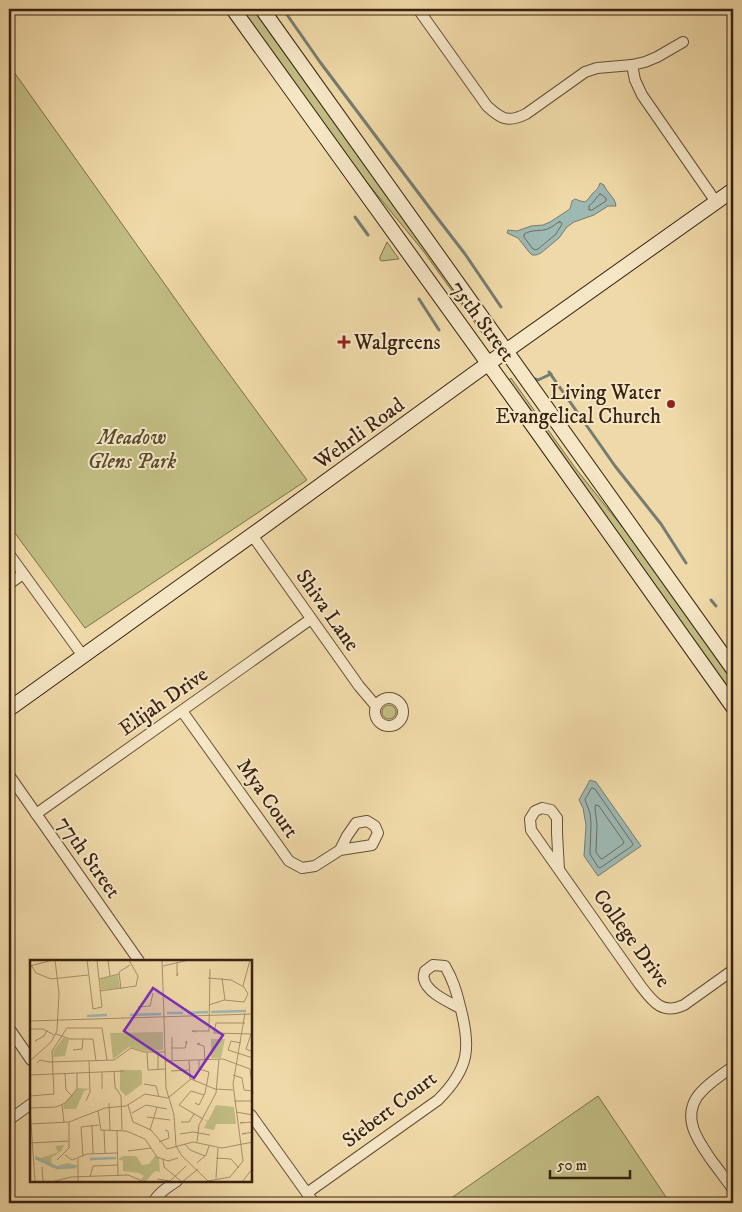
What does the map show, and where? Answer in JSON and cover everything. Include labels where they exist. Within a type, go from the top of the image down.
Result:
[{"type":"main road","name":"75th Street","points":[[233,9],[733,706]]},
{"type":"main road","name":"75th Street","points":[[262,9],[733,669]]},
{"type":"main road","name":"Wehrli Road","points":[[9,709],[733,190]]},
{"type":"street","points":[[418,9],[487,106],[505,119],[516,119],[526,114],[585,72],[597,68],[632,65],[657,57],[684,42]]},
{"type":"street","points":[[632,65],[635,80],[642,95],[716,202]]},
{"type":"street","name":"Shiva Lane","points":[[252,535],[359,686],[376,706]]},
{"type":"street","points":[[9,554],[83,656]]},
{"type":"street","points":[[9,584],[23,574]]},
{"type":"street","name":"Elijah Drive","points":[[36,814],[311,619]]},
{"type":"street","name":"Mya Court","points":[[182,711],[289,861],[302,868],[315,866],[340,850]]},
{"type":"street","name":"77th Street","points":[[9,775],[138,960]]},
{"type":"street","name":"College Drive","points":[[559,870],[557,818],[551,810],[542,808],[534,811],[530,819],[531,830],[559,870],[640,985],[657,1005],[670,1009],[677,1008],[733,970]]},
{"type":"street","name":"Siebert Court","points":[[307,1193],[438,1100],[450,1088],[461,1071],[467,1043],[460,1008]]},
{"type":"street","points":[[9,1028],[30,1059]]},
{"type":"street","points":[[733,1066],[700,1093],[694,1103],[691,1122],[698,1141],[733,1189]]},
{"type":"street","points":[[9,1120],[30,1105]]},
{"type":"street","points":[[253,1122],[314,1203]]},
{"type":"street","points":[[153,1203],[162,1191],[176,1182]]},
{"type":"green space","points":[[241,9],[254,9],[487,334],[485,336],[424,252],[361,175]]},
{"type":"green space","name":"Meadow Glens Park","points":[[9,65],[208,345],[307,480],[85,628],[9,525]]},
{"type":"green space","points":[[387,242],[399,259],[380,260]]},
{"type":"green space","points":[[511,378],[576,469],[636,544],[733,681],[733,695],[509,380]]},
{"type":"green space","points":[[386,705],[392,705],[396,712],[392,719],[386,719],[382,715],[382,709]]},
{"type":"green space","points":[[598,1096],[670,1203],[444,1203]]},
{"type":"water","points":[[600,183],[604,185],[616,206],[608,206],[594,215],[574,222],[541,253],[532,255],[518,238],[507,233],[508,230],[517,231],[550,222],[570,209],[572,201],[575,199],[586,201]]},
{"type":"water","points":[[590,780],[596,782],[641,846],[598,876],[584,856],[586,825],[583,808],[579,800]]},
{"type":"waterway","points":[[283,9],[320,62],[465,254],[501,307]]},
{"type":"waterway","points":[[355,217],[368,235]]},
{"type":"waterway","points":[[419,299],[439,330]]},
{"type":"waterway","points":[[549,372],[615,466],[661,524],[686,563]]},
{"type":"waterway","points":[[535,379],[538,380],[551,374]]},
{"type":"waterway","points":[[711,600],[716,606]]},
{"type":"waterway","points":[[729,625],[733,631]]},
{"type":"place","name":"Walgreens","points":[[344,342]]},
{"type":"place","name":"Living Water Evangelical Church","points":[[671,404]]}]
